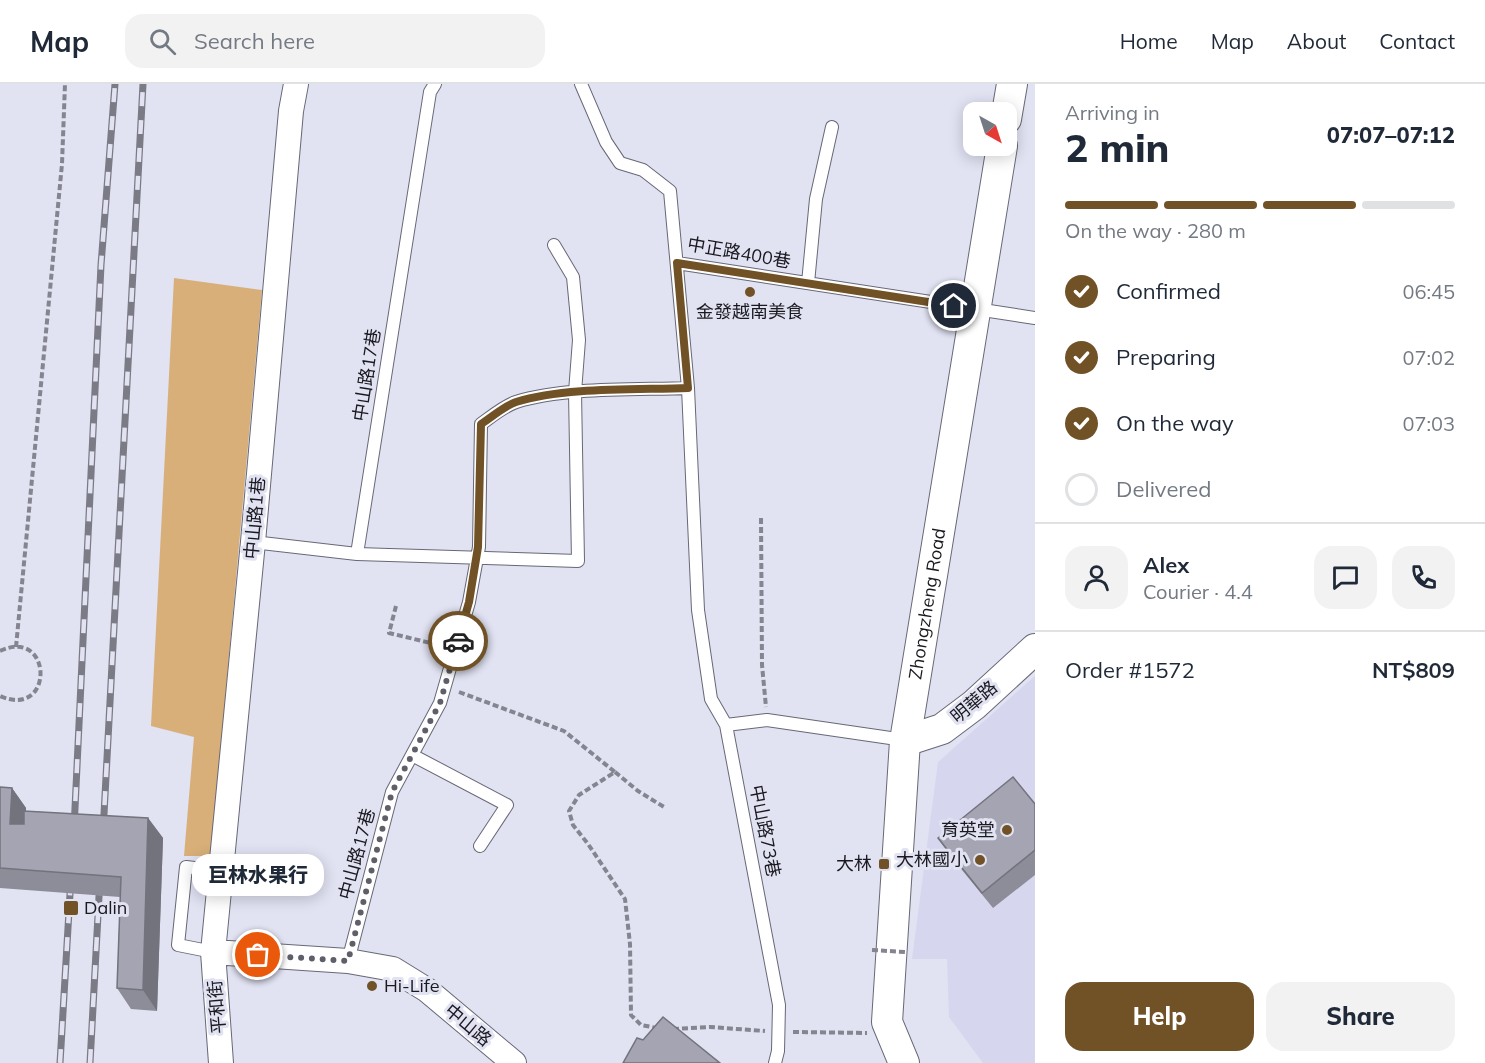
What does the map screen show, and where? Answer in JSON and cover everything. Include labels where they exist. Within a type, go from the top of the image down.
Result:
[{"type":"street","name":"中山路1巷","points":[[213,952],[253,542],[291,111],[296,84]]},
{"type":"street","points":[[1009,102],[1012,84]]},
{"type":"street","name":"Zhongzheng Road","points":[[904,1063],[886,1022],[905,741],[1000,156]]},
{"type":"street","name":"明華路","points":[[905,741],[942,729],[974,705],[1035,649]]},
{"type":"street","name":"中山路","points":[[213,952],[348,961],[393,969],[427,990],[514,1063]]},
{"type":"street","name":"平和街","points":[[213,952],[221,1063]]},
{"type":"lane","name":"中山路17巷","points":[[357,554],[430,92],[435,84]]},
{"type":"lane","name":"中正路400巷","points":[[581,84],[606,141],[620,162],[643,170],[670,191],[677,263],[1035,318]]},
{"type":"lane","points":[[808,283],[816,198],[832,127]]},
{"type":"lane","points":[[253,542],[357,554],[578,561],[576,392],[579,340],[573,278],[554,245]]},
{"type":"lane","name":"中山路73巷","points":[[677,263],[688,388],[698,610],[711,699],[726,725],[779,1005],[778,1052],[775,1063]]},
{"type":"lane","points":[[576,392],[688,388]]},
{"type":"lane","name":"中山路17巷","points":[[348,961],[392,792],[440,703],[469,602],[478,547],[481,424],[515,402],[576,392]]},
{"type":"lane","points":[[726,725],[767,720],[905,741]]},
{"type":"lane","points":[[412,755],[507,806],[480,846]]},
{"type":"lane","points":[[213,952],[178,945],[186,867],[220,871]]},
{"type":"path","points":[[16,647],[62,164],[65,84]]},
{"type":"path","points":[[760,519],[762,665],[767,720]]},
{"type":"path","points":[[396,606],[389,633],[455,649]]},
{"type":"path","points":[[0,651],[16,647],[32,653],[38,660],[41,677],[34,693],[18,701],[0,696]]},
{"type":"path","points":[[445,687],[564,731],[638,791],[663,807]]},
{"type":"path","points":[[615,772],[579,795],[569,811],[573,825],[624,899],[630,944],[631,1015],[641,1025],[663,1029],[657,1037]]},
{"type":"path","points":[[872,950],[905,952]]},
{"type":"shaded area","points":[[174,278],[262,290],[211,856],[184,856],[194,737],[151,726]]},
{"type":"shaded area","name":"大林國小","points":[[1035,676],[1035,1063],[983,1063],[949,1017],[947,959],[912,959],[938,762]]},
{"type":"building","name":"育英堂","points":[[1013,777],[1035,804],[1035,850],[982,893],[938,838]]},
{"type":"building","points":[[0,787],[12,788],[10,824],[24,824],[24,811],[148,818],[143,990],[117,988],[121,877],[0,868]]},
{"type":"building","points":[[663,1017],[720,1063],[623,1063],[637,1038],[643,1040]]},
{"type":"railway","points":[[74,829],[101,265],[115,84]]},
{"type":"railway","points":[[103,833],[143,84]]},
{"type":"railway","points":[[60,1063],[71,877]]},
{"type":"railway","points":[[90,1063],[100,878]]},
{"type":"way so far","points":[[258,955],[348,961],[392,792],[440,703],[458,641]]},
{"type":"place","name":"金發越南美食","points":[[750,292]]},
{"type":"place","name":"育英堂","points":[[1007,830]]},
{"type":"place","name":"大林國小","points":[[980,860]]},
{"type":"place","name":"大林","points":[[884,864]]},
{"type":"place","name":"Dalin","points":[[71,908]]},
{"type":"place","name":"巨林水果行","points":[[258,955]]},
{"type":"place","name":"Hi-Life","points":[[372,986]]},
{"type":"route","points":[[458,641],[469,602],[478,547],[481,424],[515,402],[555,395],[576,392],[688,388],[677,263],[954,306]]}]
